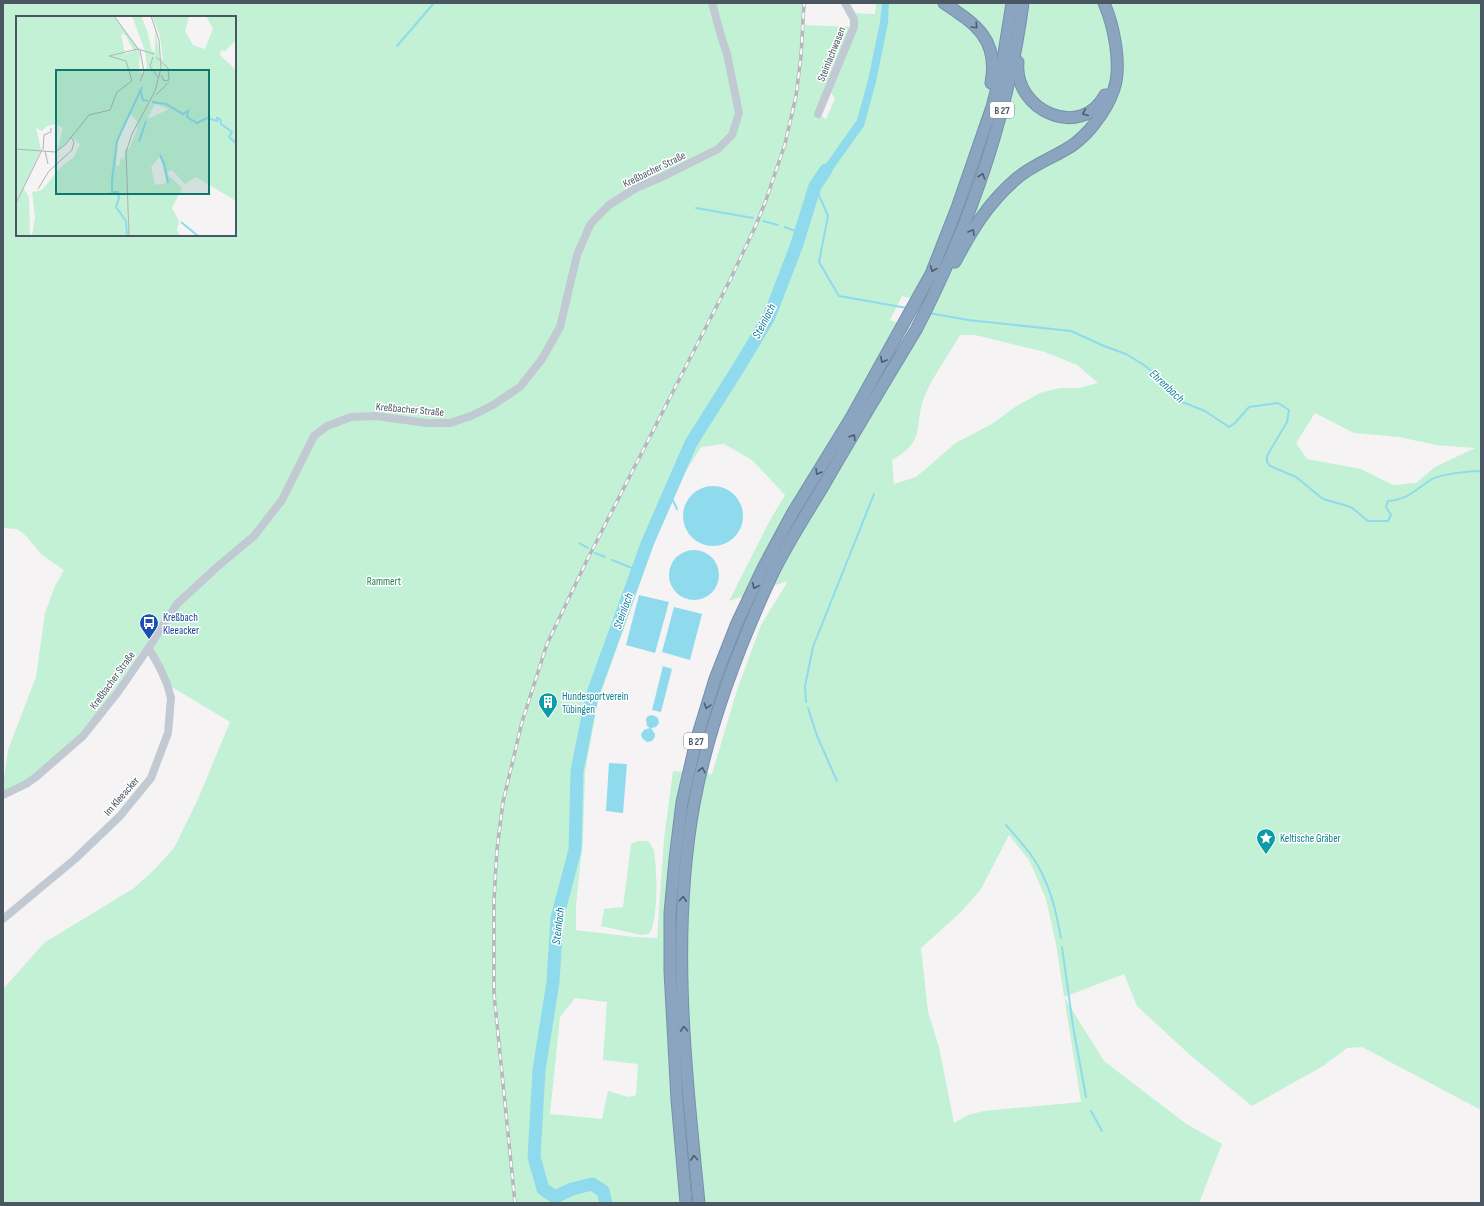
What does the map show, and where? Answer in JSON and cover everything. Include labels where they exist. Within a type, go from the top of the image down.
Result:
[{"type":"highway","points":[[944,3],[969,20],[982,32],[988,42],[992,55],[994,69],[981,141]]},
{"type":"highway","name":"B 27","points":[[686,1203],[677,1100],[670,971],[670,913],[682,802],[696,741],[715,679],[737,623],[764,568],[792,514],[850,418],[931,274],[954,216],[992,107],[1001,72],[1012,3]]},
{"type":"highway","points":[[1024,3],[1025,20],[1018,64],[1019,79],[1024,92],[1034,104],[1045,112],[1059,117],[1075,117],[1089,113],[1101,104],[1109,88],[1112,52],[1109,28],[1100,3]]},
{"type":"highway","name":"B 27","points":[[698,1203],[684,1033],[682,911],[694,804],[708,743],[727,682],[773,572],[916,330],[931,300],[969,213],[996,136],[1012,73],[1024,3]]},
{"type":"highway","points":[[931,300],[946,278],[982,215],[993,202],[1016,178],[1074,144],[1090,129],[1106,107],[1114,89],[1117,60],[1114,38],[1108,12],[1104,3]]},
{"type":"street","name":"Kreßbacher Straße","points":[[3,796],[36,777],[84,736],[147,650],[177,604],[217,567],[254,536],[282,500],[314,436],[328,426],[351,417],[376,416],[427,423],[450,424],[494,405],[520,387],[542,359],[560,327],[577,255],[594,219],[609,205],[636,188],[718,150],[732,136],[739,113],[728,54],[721,36],[712,3]]},
{"type":"street","name":"Steinlachwasen","points":[[818,114],[854,27],[854,19],[845,3]]},
{"type":"street","name":"Im Kleeacker","points":[[3,919],[74,859],[120,816],[151,778],[168,733],[170,698],[167,684],[160,668],[151,652],[147,650]]},
{"type":"green space","name":"Rammert","points":[[3,3],[804,3],[804,25],[853,27],[852,13],[875,14],[876,3],[1481,3],[1481,1110],[1362,1047],[1347,1048],[1323,1066],[1252,1106],[1189,1054],[1137,1006],[1124,974],[1064,997],[1104,1061],[1185,1123],[1222,1144],[1199,1203],[3,1203],[3,989],[44,943],[134,888],[154,870],[174,848],[198,799],[230,722],[167,684],[151,652],[164,618],[100,710],[78,736],[29,780],[4,793],[4,778],[8,750],[36,677],[45,613],[55,586],[64,570],[42,555],[26,536],[17,529],[3,528]],"holes":[[[829,89],[835,99],[826,119],[818,114]],[[902,296],[932,304],[916,330],[890,320]],[[960,335],[975,335],[1045,352],[1077,365],[1098,383],[1079,388],[1060,388],[1040,393],[1015,407],[992,424],[957,442],[916,477],[894,484],[892,460],[904,453],[915,438],[918,430],[922,404],[934,378]],[[1315,413],[1354,433],[1399,437],[1436,445],[1475,448],[1435,467],[1416,483],[1393,485],[1361,469],[1307,459],[1296,443]],[[724,444],[752,460],[785,495],[769,522],[729,601],[788,581],[761,625],[737,690],[712,774],[673,771],[664,839],[657,938],[634,937],[576,930],[576,904],[583,840],[585,772],[598,701],[655,541],[684,474],[701,447]],[[1009,835],[1029,860],[1046,899],[1056,944],[1081,1102],[984,1111],[968,1115],[954,1123],[939,1047],[928,1012],[921,948],[962,911],[981,889]],[[575,998],[607,1002],[603,1060],[638,1064],[636,1095],[629,1097],[608,1091],[602,1119],[550,1114],[560,1017]]]},
{"type":"green space","points":[[638,841],[648,841],[653,849],[656,882],[656,906],[652,927],[649,934],[641,935],[601,926],[604,909],[623,907],[631,844]]},
{"type":"water","points":[[882,3],[889,3],[888,23],[876,82],[864,126],[819,189],[813,182],[857,120],[868,80],[880,22]]},
{"type":"water","points":[[707,486],[719,486],[730,491],[738,499],[743,510],[741,528],[730,541],[719,546],[707,546],[696,541],[688,533],[683,522],[683,510],[688,499],[696,491]]},
{"type":"water","points":[[689,550],[699,550],[712,557],[719,570],[719,580],[712,593],[699,600],[689,600],[680,596],[673,589],[669,580],[669,570],[673,561],[680,554]]},
{"type":"water","points":[[639,595],[669,602],[655,653],[626,645]]},
{"type":"water","points":[[674,607],[702,614],[690,660],[662,652]]},
{"type":"water","points":[[663,666],[672,669],[661,712],[652,710]]},
{"type":"water","points":[[653,715],[658,718],[659,723],[656,727],[651,728],[655,734],[654,739],[647,742],[642,738],[641,734],[644,730],[650,728],[647,726],[646,719],[648,716]]},
{"type":"water","points":[[609,763],[627,764],[623,813],[606,811]]},
{"type":"waterway","points":[[397,46],[434,3]]},
{"type":"waterway","name":"Steinlach","points":[[606,1203],[603,1191],[592,1184],[572,1189],[555,1197],[543,1189],[534,1157],[539,1070],[553,982],[557,918],[575,850],[577,771],[592,696],[647,544],[691,443],[769,317],[796,247],[815,186],[826,170]]},
{"type":"waterway","name":"Ehrenbach","points":[[815,186],[828,216],[819,262],[839,296],[907,308]]},
{"type":"waterway","points":[[696,208],[753,218]]},
{"type":"waterway","points":[[763,221],[778,225]]},
{"type":"waterway","points":[[785,227],[800,233]]},
{"type":"waterway","name":"Ehrenbach","points":[[929,313],[968,320],[1071,331],[1126,354],[1144,365],[1174,389],[1180,401],[1205,411],[1229,427],[1235,423],[1249,407],[1278,403],[1289,410],[1287,422],[1267,456],[1267,462],[1270,466],[1296,477],[1323,499],[1351,507],[1368,521],[1388,521],[1391,515],[1386,507],[1388,501],[1401,499],[1436,477],[1463,472],[1481,471]]},
{"type":"waterway","points":[[669,492],[677,509]]},
{"type":"waterway","points":[[806,702],[805,686],[813,647],[874,494]]},
{"type":"waterway","points":[[579,543],[588,548]]},
{"type":"waterway","points":[[595,553],[605,557]]},
{"type":"waterway","points":[[612,560],[637,570]]},
{"type":"waterway","points":[[808,708],[817,736],[837,781]]},
{"type":"waterway","points":[[1006,825],[1027,850],[1041,871],[1052,900],[1061,938]]},
{"type":"waterway","points":[[1062,947],[1073,1026],[1086,1097]]},
{"type":"waterway","points":[[1091,1111],[1102,1131]]},
{"type":"railway","points":[[515,1203],[494,994],[494,900],[497,849],[503,802],[522,722],[547,644],[587,560],[730,280],[766,200],[785,144],[796,96],[801,56],[804,3]]},
{"type":"place","name":"Kreßbach Kleeacker","points":[[149,640]]},
{"type":"place","name":"Hundesportverein Tübingen","points":[[548,719]]},
{"type":"place","name":"Keltische Gräber","points":[[1266,855]]}]
